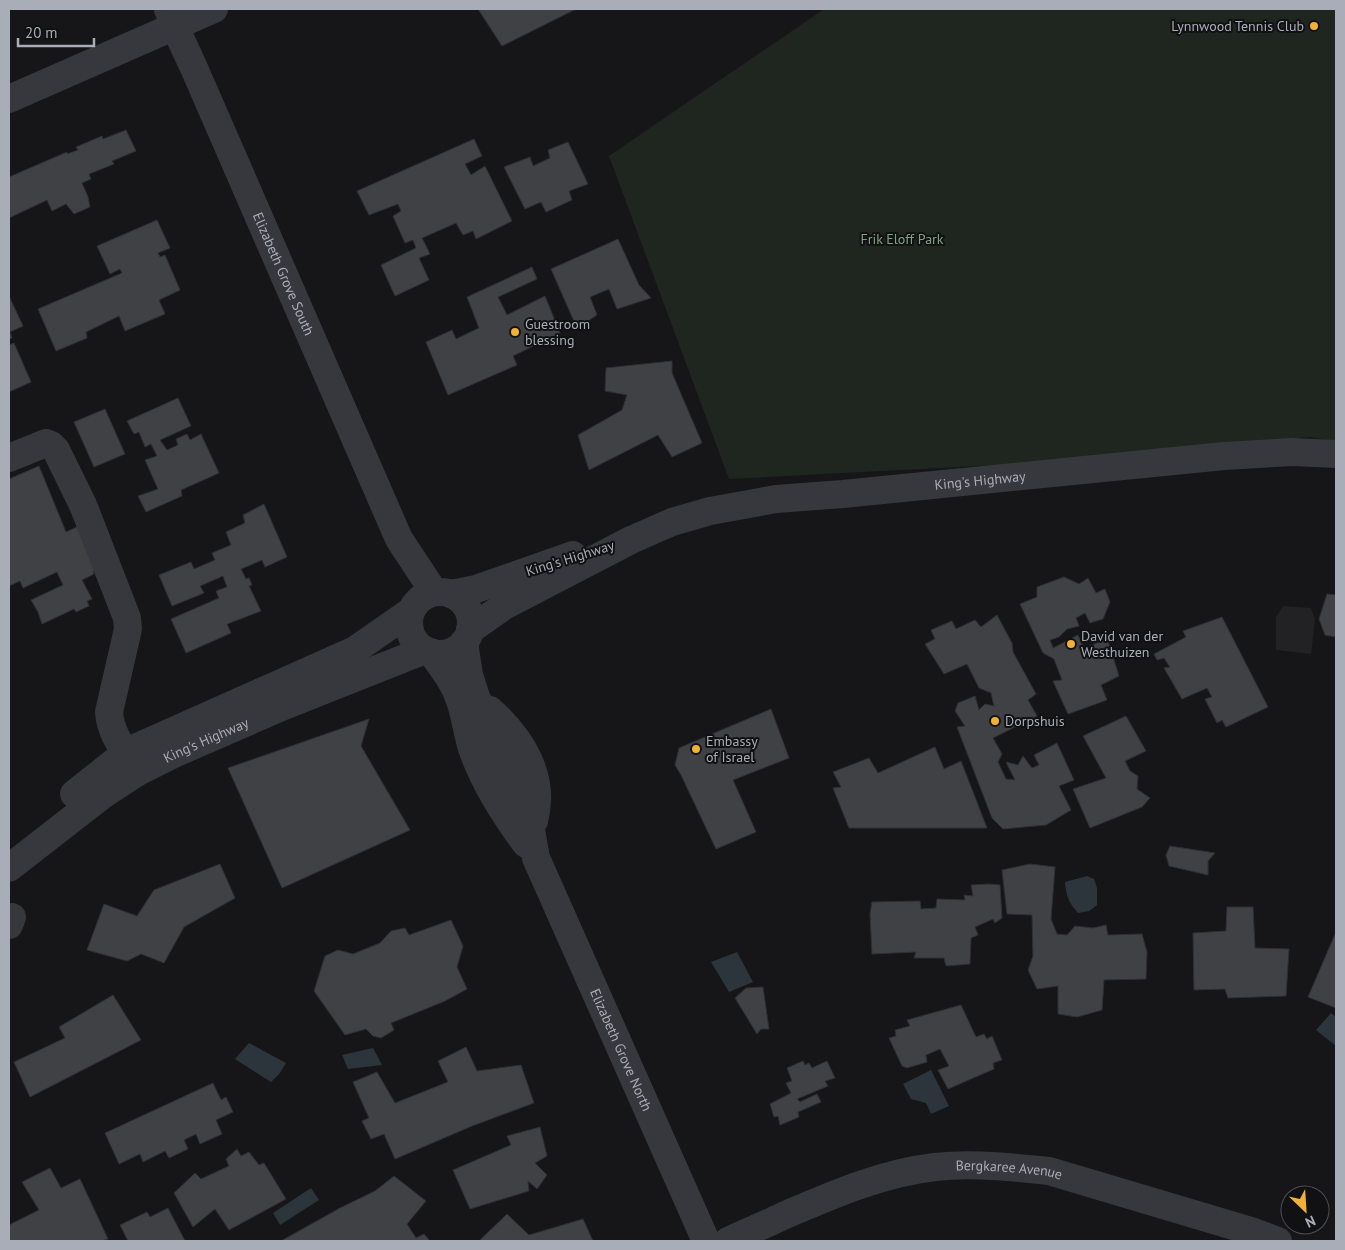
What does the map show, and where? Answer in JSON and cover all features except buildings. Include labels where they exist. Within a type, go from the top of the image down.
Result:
[{"type":"street","points":[[9,99],[172,18],[214,9]]},
{"type":"street","name":"Elizabeth Grove South","points":[[172,18],[427,601]]},
{"type":"street","points":[[9,458],[46,443],[51,445],[56,450],[86,511],[127,618],[128,629],[109,712],[113,733],[132,763]]},
{"type":"street","name":"King's Highway","points":[[467,636],[504,606],[631,540],[672,522],[710,511],[776,499],[1224,456],[1292,452],[1336,454]]},
{"type":"street","name":"King's Highway","points":[[9,868],[104,794],[157,738],[355,650],[427,601],[476,589],[587,550],[631,540]]},
{"type":"street","points":[[459,598],[469,611],[471,619],[467,636],[450,652],[428,651],[415,642],[409,629],[409,621],[427,601],[459,598]]},
{"type":"street","name":"Elizabeth Grove North","points":[[467,636],[469,675],[476,697],[520,795],[531,830],[536,858]]},
{"type":"street","name":"King's Highway","points":[[9,847],[53,810],[132,763],[176,753],[284,706],[428,651]]},
{"type":"street","name":"Elizabeth Grove North","points":[[428,651],[446,673],[459,698],[475,755],[495,796],[536,858],[706,1241]]},
{"type":"street","name":"Bergkaree Avenue","points":[[739,1239],[854,1186],[934,1167],[968,1165],[1049,1171],[1254,1232],[1278,1241]]},
{"type":"shaded area","points":[[1283,606],[1311,608],[1315,620],[1311,654],[1276,650],[1276,617]]},
{"type":"shaded area","points":[[1087,876],[1094,879],[1097,888],[1097,905],[1089,911],[1078,913],[1068,899],[1065,882]]},
{"type":"shaded area","points":[[737,952],[753,982],[729,992],[711,962]]},
{"type":"shaded area","points":[[1331,1013],[1336,1017],[1336,1046],[1316,1030]]},
{"type":"shaded area","points":[[249,1043],[286,1063],[271,1082],[235,1059]]},
{"type":"shaded area","points":[[373,1048],[382,1065],[348,1069],[342,1055]]},
{"type":"shaded area","points":[[931,1070],[949,1106],[931,1114],[926,1103],[911,1099],[903,1084]]},
{"type":"shaded area","points":[[311,1188],[319,1200],[280,1225],[273,1213]]},
{"type":"green space","name":"Frik Eloff Park","points":[[824,9],[1336,9],[1336,441],[1310,437],[997,465],[729,479],[609,156]]},
{"type":"place","name":"Lynnwood Tennis Club","points":[[1314,26]]},
{"type":"place","name":"Guestroom blessing","points":[[515,332]]},
{"type":"place","name":"David van der Westhuizen","points":[[1071,644]]},
{"type":"place","name":"Dorpshuis","points":[[995,721]]},
{"type":"place","name":"Embassy of Israel","points":[[696,749]]}]
